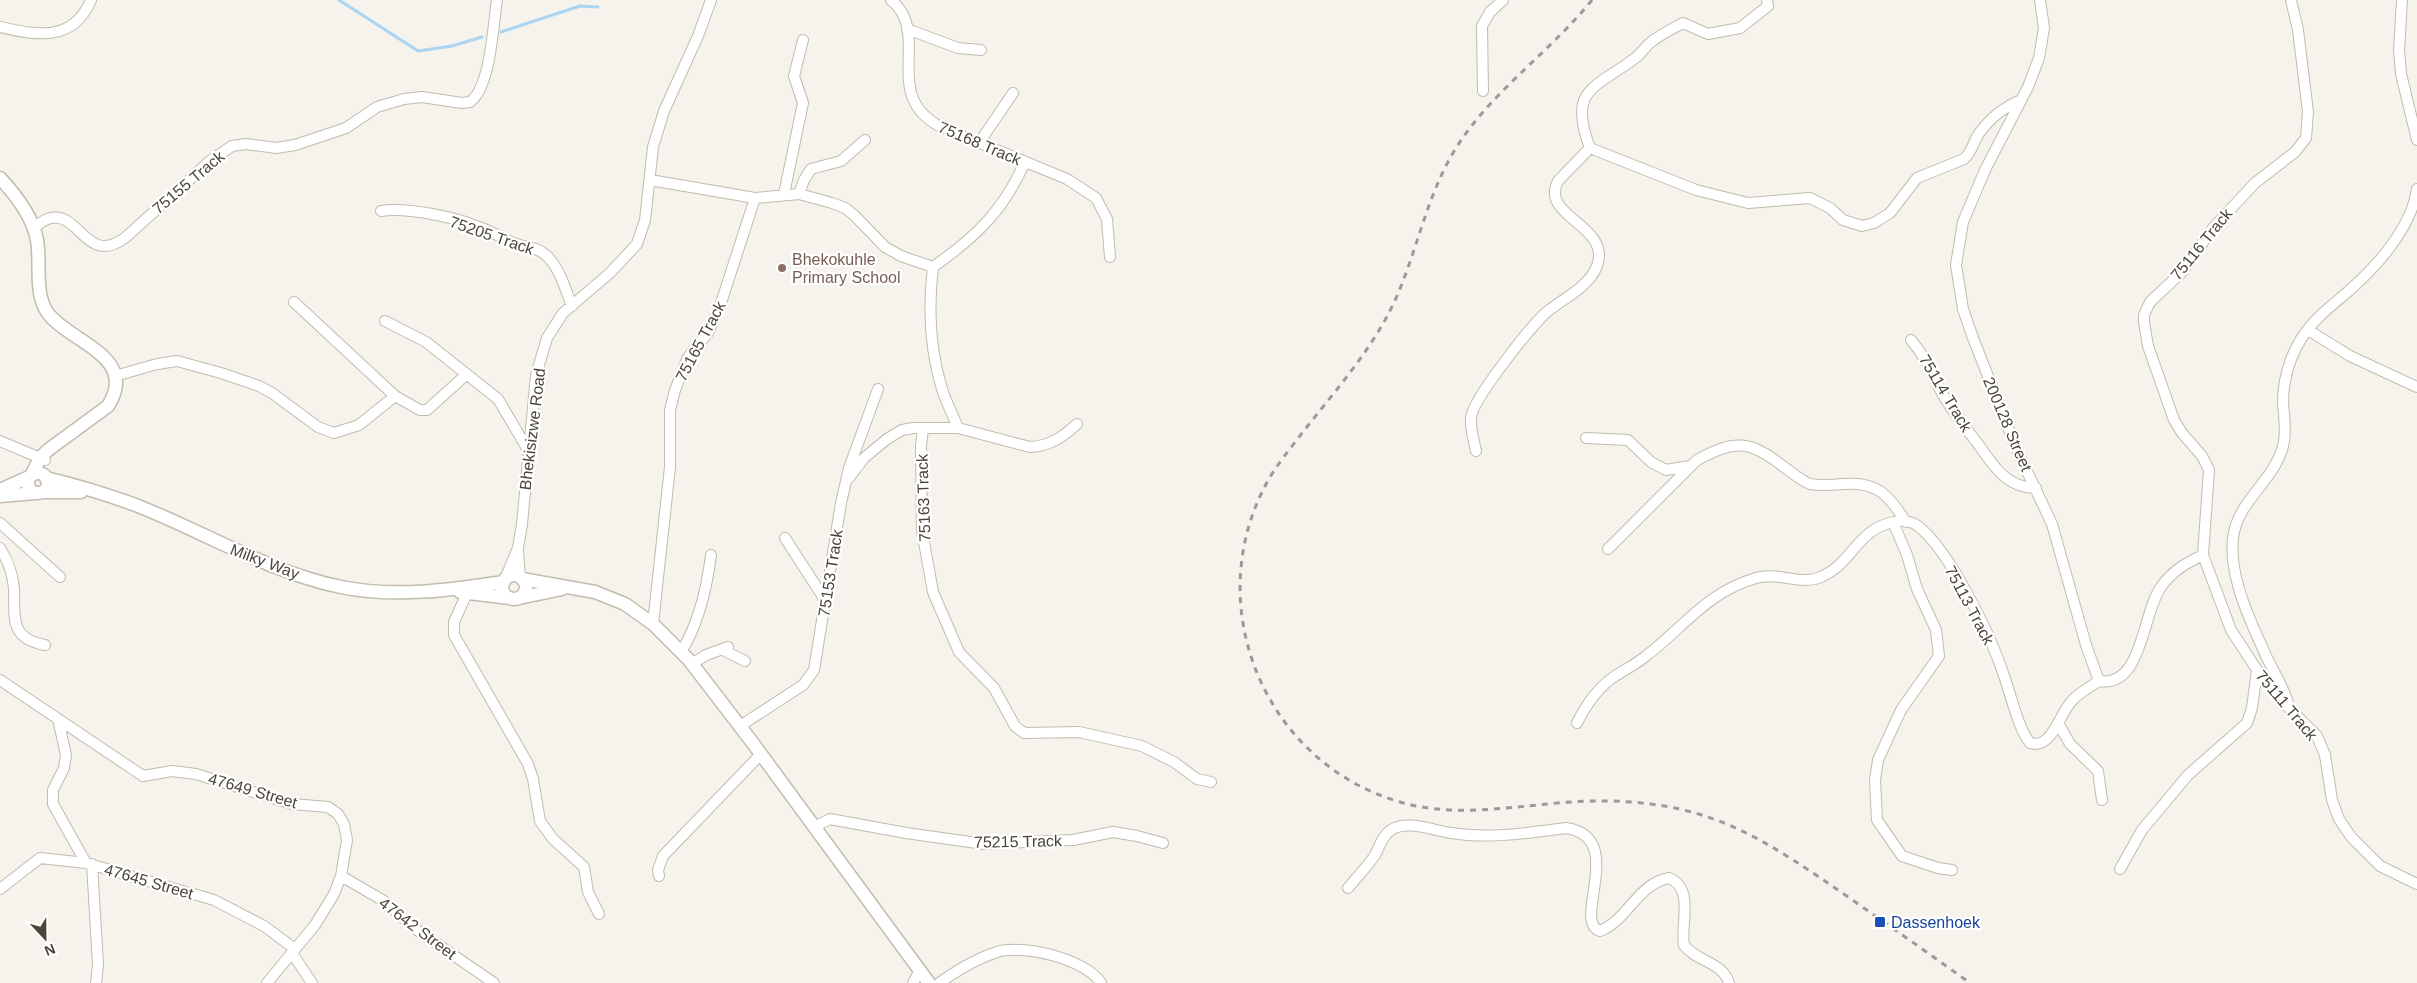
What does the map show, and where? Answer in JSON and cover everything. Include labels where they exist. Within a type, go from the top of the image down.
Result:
[{"type":"street","points":[[0,27],[29,34],[61,32],[75,22],[87,8],[90,0]]},
{"type":"street","name":"Bhekisizwe Road","points":[[504,581],[518,548],[536,375],[547,338],[563,313],[610,273],[637,244],[645,220],[653,147],[664,111],[698,36],[711,0]]},
{"type":"street","name":"75168 Track","points":[[891,0],[903,14],[907,29],[910,91],[914,104],[922,115],[933,123],[1067,179],[1096,198],[1106,219],[1110,257]]},
{"type":"street","points":[[1483,90],[1482,26],[1490,12],[1503,0]]},
{"type":"street","points":[[1767,0],[1768,6],[1740,28],[1708,34],[1683,23],[1651,42],[1634,59],[1594,85],[1582,106],[1585,133],[1590,148],[1696,190],[1748,203],[1810,198],[1830,208],[1843,220],[1862,226],[1874,223],[1890,212],[1917,178],[1964,159],[1970,154],[1977,137],[1987,125],[2001,111],[2021,100]]},
{"type":"street","name":"200128 Street","points":[[2040,0],[2044,28],[2039,58],[2021,100],[1985,170],[1963,222],[1956,265],[1961,302],[1973,338],[2017,450],[2036,488],[2058,540],[2086,645],[2099,681]]},
{"type":"street","name":"75116 Track","points":[[2204,555],[2209,470],[2202,456],[2182,433],[2174,420],[2148,346],[2144,315],[2150,302],[2182,272],[2212,228],[2232,206],[2268,171],[2295,152],[2306,138],[2308,112],[2298,30],[2291,0]]},
{"type":"street","points":[[2402,0],[2399,50],[2401,74],[2417,140]]},
{"type":"street","name":"75155 Track","points":[[34,228],[45,219],[59,218],[94,244],[106,246],[121,241],[210,161],[227,149],[246,144],[283,148],[321,138],[346,128],[377,107],[404,99],[422,97],[462,103],[470,102],[479,90],[493,42],[497,2]]},
{"type":"street","points":[[907,29],[958,48],[981,50]]},
{"type":"street","points":[[784,194],[803,103],[794,76],[803,40]]},
{"type":"street","points":[[980,143],[1013,93]]},
{"type":"street","points":[[799,194],[804,180],[811,169],[841,161],[865,140]]},
{"type":"street","points":[[1476,452],[1471,418],[1477,399],[1541,317],[1572,295],[1594,272],[1598,264],[1597,244],[1592,234],[1566,214],[1555,195],[1555,186],[1558,181],[1590,148]]},
{"type":"street","points":[[958,428],[942,391],[933,343],[930,302],[933,267],[979,232],[1002,205],[1015,185],[1025,162]]},
{"type":"street","points":[[0,178],[16,198],[34,228],[37,239],[40,296],[43,305],[58,324],[108,360],[115,376],[114,397],[108,406],[43,457],[30,477],[28,485],[39,492],[47,486],[43,457]]},
{"type":"street","points":[[650,180],[755,198],[799,194],[832,203],[848,211],[885,247],[901,256],[933,267]]},
{"type":"street","points":[[2287,706],[2288,702],[2284,692],[2252,626],[2233,562],[2234,532],[2240,514],[2277,461],[2284,441],[2283,401],[2287,373],[2295,348],[2308,330],[2359,281],[2397,236],[2414,205],[2417,189]]},
{"type":"street","name":"75165 Track","points":[[653,624],[670,467],[670,410],[675,390],[688,358],[705,337],[722,300],[755,198]]},
{"type":"street","name":"75205 Track","points":[[381,210],[405,209],[457,220],[479,226],[516,244],[537,249],[546,256],[558,271],[572,306]]},
{"type":"street","points":[[294,302],[395,396],[420,410],[427,410],[467,374]]},
{"type":"street","points":[[384,321],[426,342],[498,399],[528,450]]},
{"type":"street","points":[[2308,330],[2350,356],[2417,387]]},
{"type":"street","name":"75114 Track","points":[[1911,340],[1928,363],[1954,414],[1997,472],[2021,487],[2036,488]]},
{"type":"street","points":[[115,376],[177,361],[244,380],[272,393],[318,427],[334,433],[359,425],[371,417],[390,398],[395,396]]},
{"type":"street","name":"75153 Track","points":[[740,726],[810,678],[816,662],[846,483],[878,389]]},
{"type":"street","points":[[846,483],[864,458],[887,439],[902,430],[958,428],[1014,445],[1030,447],[1043,446],[1057,440],[1077,424]]},
{"type":"street","name":"75163 Track","points":[[923,429],[921,446],[921,510],[933,592],[959,652],[994,688],[1015,726],[1024,733],[1079,732],[1142,746],[1174,762],[1197,779],[1212,782]]},
{"type":"street","points":[[1586,438],[1628,440],[1651,462],[1666,470],[1691,465]]},
{"type":"street","points":[[0,441],[43,457]]},
{"type":"street","name":"75113 Track","points":[[1691,465],[1712,452],[1735,445],[1746,445],[1757,448],[1810,484],[1818,486],[1861,483],[1876,488],[1884,494],[1906,522],[1913,524],[1925,534],[1963,585],[1989,637],[2027,739],[2033,744],[2045,740],[2058,723]]},
{"type":"street","points":[[1608,549],[1691,465]]},
{"type":"street","points":[[0,490],[38,473],[46,477]]},
{"type":"street","name":"Milky Way","points":[[46,477],[133,504],[240,552],[320,582],[359,589],[403,592],[445,590],[504,581]]},
{"type":"street","name":"Milky Way","points":[[0,496],[39,492],[93,492]]},
{"type":"street","points":[[0,522],[60,577]]},
{"type":"street","points":[[1577,723],[1599,689],[1610,679],[1647,656],[1702,606],[1728,588],[1758,577],[1818,579],[1841,565],[1857,542],[1871,530],[1893,522],[1906,522]]},
{"type":"street","points":[[1893,522],[1907,556],[1917,589],[1936,630],[1939,656],[1901,710],[1878,760],[1874,780],[1877,820],[1902,856],[1938,868],[1952,870]]},
{"type":"street","points":[[785,538],[825,600]]},
{"type":"street","points":[[0,548],[4,554],[14,586],[12,615],[15,623],[25,638],[31,642],[45,645]]},
{"type":"street","name":"Bhekisizwe Road","points":[[518,548],[521,578]]},
{"type":"street","points":[[2102,800],[2098,771],[2070,744],[2058,723],[2070,702],[2099,681],[2110,682],[2117,679],[2131,666],[2154,599],[2161,586],[2171,574],[2185,563],[2204,555]]},
{"type":"street","name":"75111 Track","points":[[2204,555],[2231,630],[2257,670],[2287,706],[2317,736],[2325,754],[2332,800],[2339,819],[2351,837],[2380,866],[2417,884]]},
{"type":"street","points":[[681,652],[688,640],[696,618],[711,556]]},
{"type":"street","points":[[514,576],[521,578],[525,591],[514,598],[504,593],[504,581],[514,576]]},
{"type":"street","name":"Milky Way","points":[[521,578],[595,592],[626,604],[653,624],[692,664],[740,726],[929,983]]},
{"type":"street","name":"Milky Way","points":[[445,590],[514,598],[567,588]]},
{"type":"street","points":[[467,593],[454,622],[454,635],[528,764],[543,827],[552,839],[584,867],[588,892],[599,914]]},
{"type":"street","points":[[692,664],[706,655],[726,648],[745,661]]},
{"type":"street","points":[[2120,869],[2142,830],[2188,775],[2247,723],[2252,708],[2257,670]]},
{"type":"street","name":"47649 Street","points":[[0,680],[143,776],[172,771],[187,772],[292,804],[334,810],[344,824],[346,834],[341,876],[325,911],[267,983]]},
{"type":"street","points":[[58,719],[66,755],[64,768],[53,790],[52,804],[89,864],[98,965],[96,983]]},
{"type":"street","points":[[658,876],[658,870],[664,856],[761,754]]},
{"type":"street","name":"75215 Track","points":[[814,826],[830,818],[906,833],[984,844],[1073,840],[1114,832],[1163,843]]},
{"type":"street","points":[[1348,888],[1375,855],[1385,835],[1397,826],[1411,826],[1454,834],[1485,836],[1513,835],[1566,828],[1581,832],[1590,838],[1596,851],[1592,906],[1596,930],[1600,931],[1613,924],[1650,886],[1668,878],[1677,882],[1683,893],[1684,945],[1688,951],[1722,971],[1730,983]]},
{"type":"street","name":"47645 Street","points":[[0,889],[40,858],[89,864],[214,900],[256,922],[293,951]]},
{"type":"street","name":"47642 Street","points":[[341,876],[384,901],[414,928],[494,983]]},
{"type":"street","points":[[939,983],[997,952],[1011,949],[1032,952],[1076,964],[1091,973],[1101,983]]},
{"type":"street","points":[[293,951],[309,981]]},
{"type":"street","points":[[913,983],[920,970]]},
{"type":"waterway","points":[[339,0],[418,51],[452,46],[482,37]]},
{"type":"waterway","points":[[501,32],[580,6],[598,7]]},
{"type":"railway","points":[[1592,0],[1576,19],[1503,90],[1470,128],[1456,148],[1434,192],[1393,306],[1372,341],[1299,437],[1263,490],[1246,537],[1240,585],[1245,633],[1259,678],[1283,719],[1314,755],[1354,783],[1400,802],[1426,808],[1478,810],[1583,801],[1609,801],[1646,803],[1680,809],[1710,818],[1739,829],[1793,860],[1970,983]]},
{"type":"place","name":"Bhekokuhle Primary School","points":[[782,268]]},
{"type":"place","name":"Dassenhoek","points":[[1880,922]]}]
